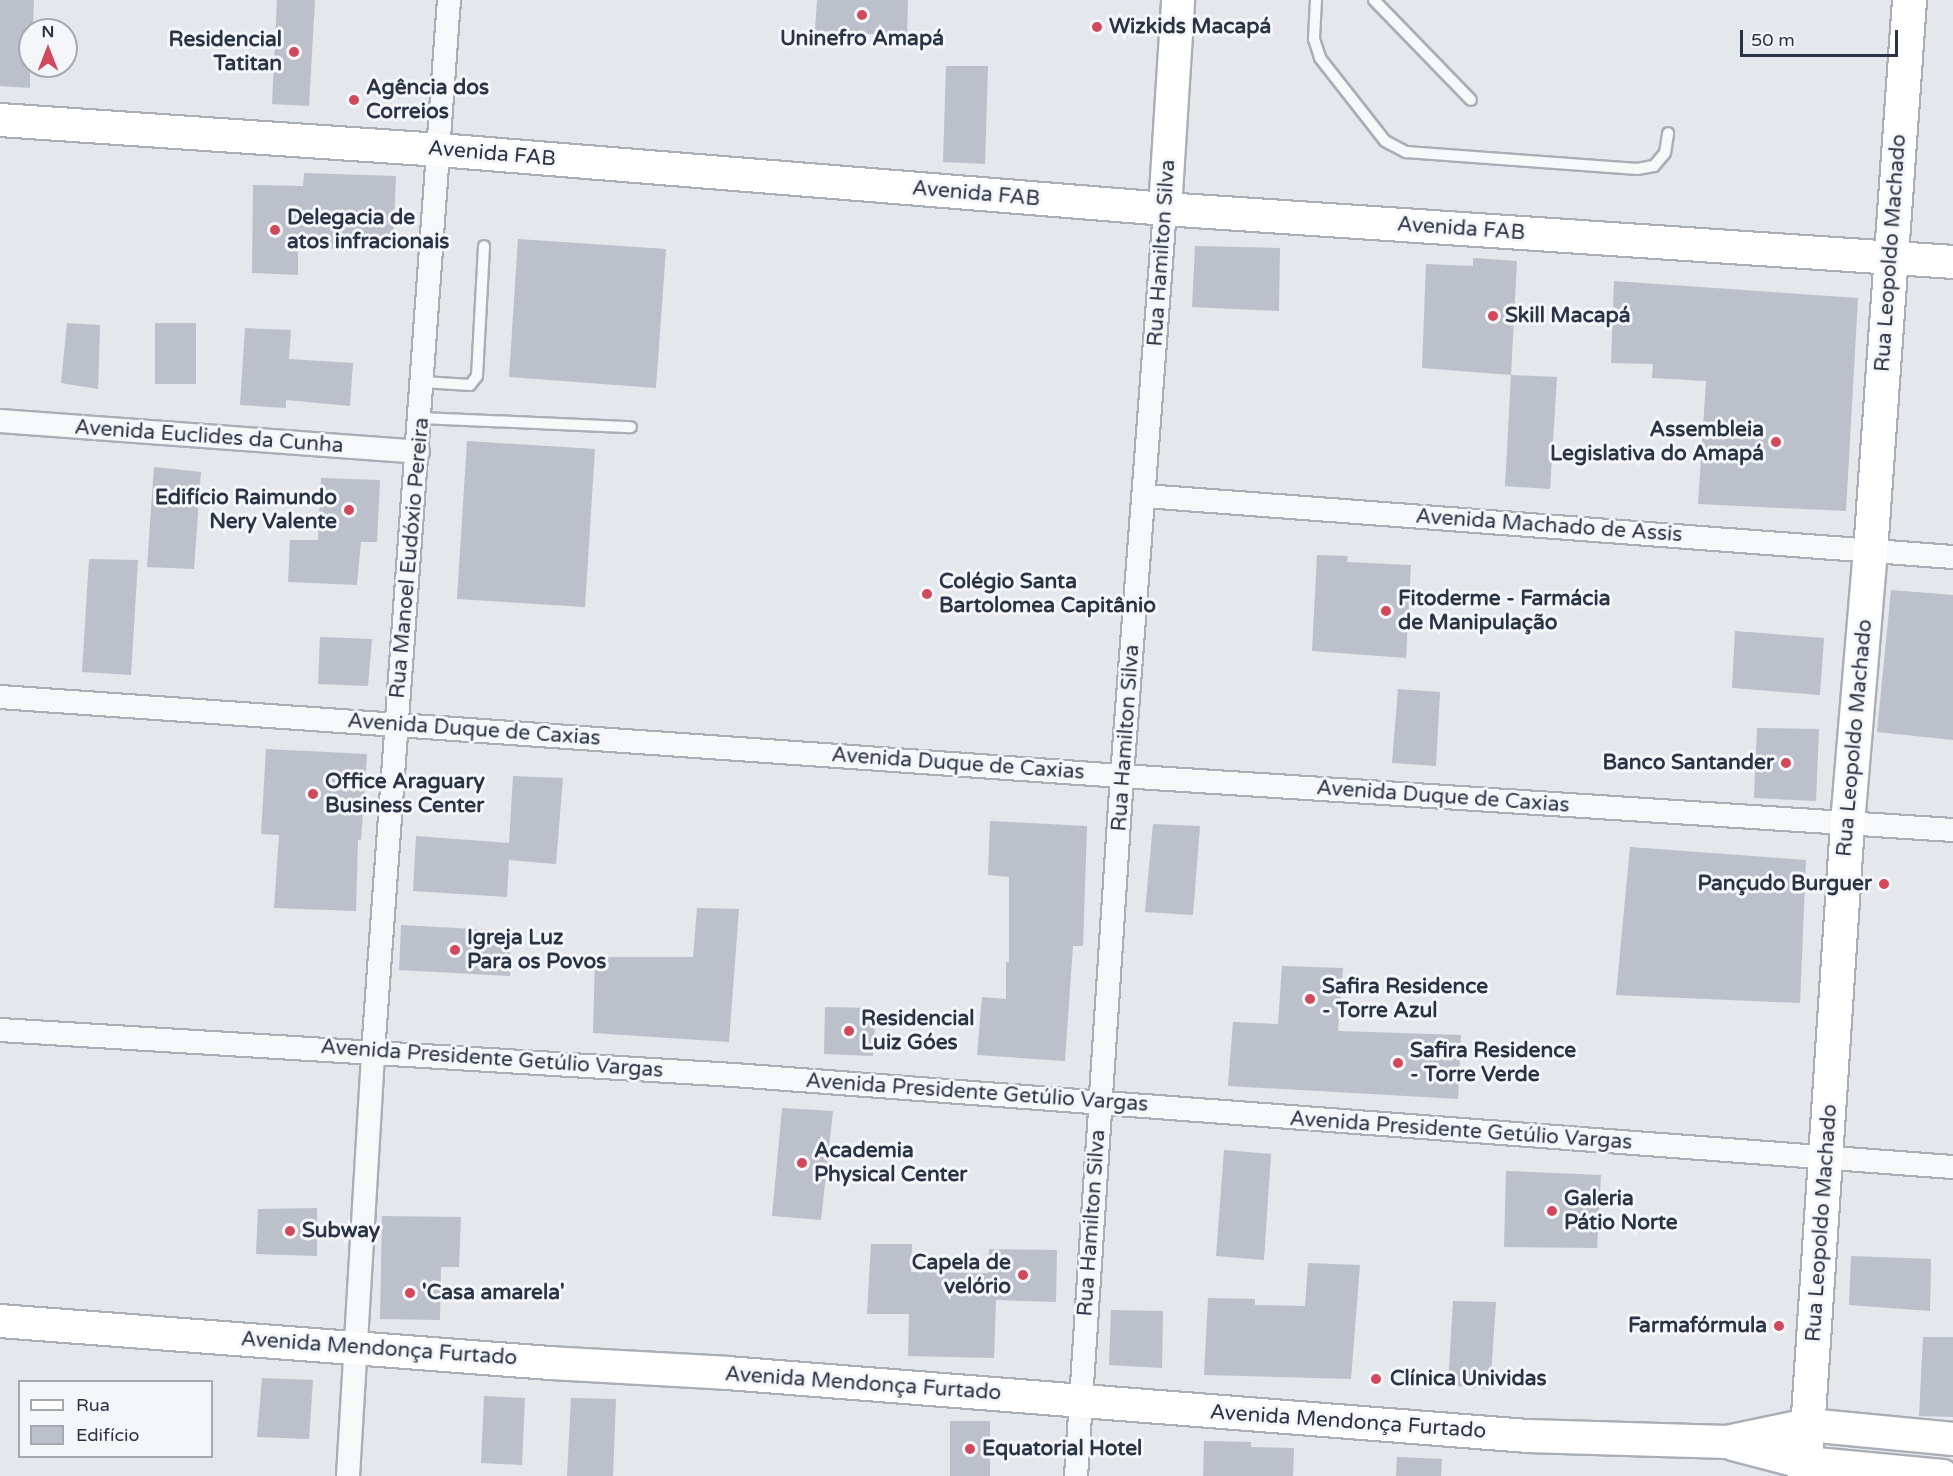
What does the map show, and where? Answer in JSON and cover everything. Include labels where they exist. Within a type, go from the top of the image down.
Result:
[{"type":"main road","name":"Rua Leopoldo Machado","points":[[1805,1470],[1847,823],[1870,551],[1909,0]]},
{"type":"street","name":"Rua Manoel Eudóxio Pereira","points":[[348,1476],[373,1052],[396,724],[421,418],[449,0]]},
{"type":"street","name":"Rua Hamilton Silva","points":[[1076,1476],[1122,776],[1145,496],[1178,0]]},
{"type":"street","name":"Avenida FAB","points":[[0,120],[439,150],[1165,209],[1953,262]]},
{"type":"street","name":"Avenida Euclides da Cunha","points":[[0,421],[418,452]]},
{"type":"street","name":"Avenida Machado de Assis","points":[[1145,496],[1953,557]]},
{"type":"street","name":"Avenida Duque de Caxias","points":[[0,696],[1122,776],[1953,830]]},
{"type":"street","name":"Avenida Presidente Getúlio Vargas","points":[[0,1030],[734,1075],[1953,1167]]},
{"type":"street","name":"Avenida Mendonça Furtado","points":[[0,1321],[1528,1436],[1727,1442],[1808,1425],[1953,1439]]},
{"type":"street","name":"Avenida Mendonça Furtado","points":[[1727,1442],[1805,1470],[1942,1476]]},
{"type":"lane","points":[[1316,0],[1314,39],[1320,58],[1385,141],[1406,152],[1638,169],[1654,166],[1665,153],[1668,133]]},
{"type":"lane","points":[[1374,0],[1471,100]]},
{"type":"lane","points":[[423,382],[470,385],[477,376],[484,246]]},
{"type":"lane","points":[[421,418],[631,428]]},
{"type":"building","points":[[0,0],[34,0],[33,18],[18,18],[18,78],[30,78],[30,88],[0,86]]},
{"type":"building","name":"Residencial Tatitan","points":[[277,0],[315,0],[309,106],[272,104]]},
{"type":"building","name":"Uninefro Amapá","points":[[817,0],[908,0],[907,36],[815,31]]},
{"type":"building","points":[[946,66],[988,66],[985,164],[943,162]]},
{"type":"building","points":[[304,173],[396,176],[393,250],[298,248],[298,275],[252,273],[253,185],[303,186]]},
{"type":"building","points":[[518,239],[666,249],[656,388],[509,377]]},
{"type":"building","points":[[1195,246],[1280,248],[1279,311],[1192,307]]},
{"type":"building","points":[[1473,258],[1517,261],[1511,375],[1422,368],[1426,264],[1473,266]]},
{"type":"building","name":"Assembleia Legislativa do Amapá","points":[[1614,281],[1858,298],[1846,511],[1698,504],[1706,381],[1652,378],[1653,364],[1611,363]]},
{"type":"building","points":[[67,323],[100,325],[98,389],[61,383]]},
{"type":"building","points":[[155,323],[196,323],[196,384],[155,384]]},
{"type":"building","points":[[245,328],[291,330],[289,359],[353,363],[350,406],[286,400],[286,408],[240,405]]},
{"type":"building","points":[[1511,375],[1557,377],[1550,489],[1505,486]]},
{"type":"building","points":[[467,441],[595,449],[585,607],[457,599]]},
{"type":"building","points":[[154,467],[201,472],[194,569],[147,567]]},
{"type":"building","points":[[321,478],[380,480],[377,542],[361,542],[357,585],[288,582],[290,540],[318,540]]},
{"type":"building","points":[[1317,555],[1348,556],[1347,562],[1411,565],[1406,658],[1312,651]]},
{"type":"building","points":[[89,559],[138,560],[131,675],[82,672]]},
{"type":"building","points":[[1891,590],[1953,595],[1953,740],[1877,732]]},
{"type":"building","points":[[1735,631],[1824,638],[1820,695],[1732,688]]},
{"type":"building","points":[[320,637],[372,639],[368,686],[318,684]]},
{"type":"building","points":[[1398,689],[1440,692],[1436,766],[1392,763]]},
{"type":"building","name":"Banco Santander","points":[[1757,728],[1819,729],[1816,801],[1754,798]]},
{"type":"building","points":[[266,749],[367,754],[361,840],[358,840],[356,911],[274,908],[279,835],[261,834]]},
{"type":"building","points":[[513,776],[563,778],[556,864],[509,860],[507,897],[413,891],[416,836],[509,843]]},
{"type":"building","points":[[990,821],[1087,826],[1083,946],[1073,946],[1065,1061],[977,1055],[982,997],[1006,999],[1006,962],[1009,962],[1009,877],[988,875]]},
{"type":"building","points":[[1153,824],[1200,826],[1193,915],[1145,912]]},
{"type":"building","points":[[1630,847],[1806,860],[1800,1003],[1616,995]]},
{"type":"building","points":[[697,908],[739,909],[729,1042],[593,1033],[595,957],[693,957]]},
{"type":"building","name":"Igreja Luz Para os Povos","points":[[401,925],[510,931],[510,976],[399,970]]},
{"type":"building","points":[[1282,966],[1343,968],[1338,1031],[1461,1035],[1458,1099],[1228,1086],[1233,1022],[1278,1024]]},
{"type":"building","name":"Residencial Luiz Góes","points":[[825,1007],[876,1008],[873,1056],[824,1054]]},
{"type":"building","name":"Academia Physical Center","points":[[782,1108],[833,1111],[821,1220],[772,1216]]},
{"type":"building","points":[[1224,1150],[1271,1154],[1264,1260],[1216,1256]]},
{"type":"building","name":"Galeria Pátio Norte","points":[[1506,1171],[1601,1175],[1597,1248],[1504,1247]]},
{"type":"building","points":[[317,1208],[317,1256],[256,1254],[258,1209]]},
{"type":"building","points":[[382,1216],[461,1217],[459,1267],[441,1267],[440,1320],[380,1319]]},
{"type":"building","points":[[871,1244],[912,1244],[911,1272],[988,1273],[989,1249],[1057,1250],[1056,1302],[996,1300],[994,1358],[908,1356],[909,1314],[867,1314]]},
{"type":"building","points":[[1851,1256],[1931,1259],[1930,1311],[1849,1305]]},
{"type":"building","points":[[1308,1263],[1360,1265],[1351,1379],[1204,1375],[1208,1298],[1255,1299],[1255,1305],[1305,1306]]},
{"type":"building","points":[[1453,1301],[1496,1302],[1490,1389],[1448,1385]]},
{"type":"building","points":[[1111,1310],[1163,1311],[1162,1368],[1109,1365]]},
{"type":"building","points":[[1923,1337],[1953,1337],[1953,1417],[1919,1416]]},
{"type":"building","points":[[262,1378],[313,1380],[309,1439],[257,1437]]},
{"type":"building","points":[[484,1396],[525,1398],[522,1465],[481,1463]]},
{"type":"building","points":[[571,1398],[616,1399],[613,1476],[567,1476]]},
{"type":"building","name":"Equatorial Hotel","points":[[950,1421],[990,1421],[990,1476],[950,1476]]},
{"type":"building","points":[[1204,1441],[1251,1442],[1251,1447],[1294,1448],[1293,1476],[1203,1476]]},
{"type":"building","points":[[1397,1457],[1442,1459],[1441,1476],[1396,1476]]},
{"type":"place","name":"Uninefro Amapá","points":[[862,15]]},
{"type":"place","name":"Wizkids Macapá","points":[[1097,27]]},
{"type":"place","name":"Residencial Tatitan","points":[[294,52]]},
{"type":"place","name":"Agência dos Correios","points":[[354,100]]},
{"type":"place","name":"Delegacia de atos infracionais","points":[[275,230]]},
{"type":"place","name":"Skill Macapá","points":[[1493,316]]},
{"type":"place","name":"Assembleia Legislativa do Amapá","points":[[1776,442]]},
{"type":"place","name":"Edifício Raimundo Nery Valente","points":[[349,510]]},
{"type":"place","name":"Colégio Santa Bartolomea Capitânio","points":[[927,594]]},
{"type":"place","name":"Fitoderme - Farmácia de Manipulação","points":[[1386,611]]},
{"type":"place","name":"Banco Santander","points":[[1786,763]]},
{"type":"place","name":"Office Araguary Business Center","points":[[313,794]]},
{"type":"place","name":"Pançudo Burguer","points":[[1884,884]]},
{"type":"place","name":"Igreja Luz Para os Povos","points":[[455,950]]},
{"type":"place","name":"Safira Residence - Torre Azul","points":[[1310,999]]},
{"type":"place","name":"Residencial Luiz Góes","points":[[849,1031]]},
{"type":"place","name":"Safira Residence - Torre Verde","points":[[1398,1063]]},
{"type":"place","name":"Academia Physical Center","points":[[802,1163]]},
{"type":"place","name":"Galeria Pátio Norte","points":[[1552,1211]]},
{"type":"place","name":"Subway","points":[[290,1231]]},
{"type":"place","name":"Capela de velório","points":[[1023,1275]]},
{"type":"place","name":"'Casa amarela'","points":[[410,1293]]},
{"type":"place","name":"Farmafórmula","points":[[1779,1326]]},
{"type":"place","name":"Clínica Unividas","points":[[1376,1379]]},
{"type":"place","name":"Equatorial Hotel","points":[[970,1449]]}]
